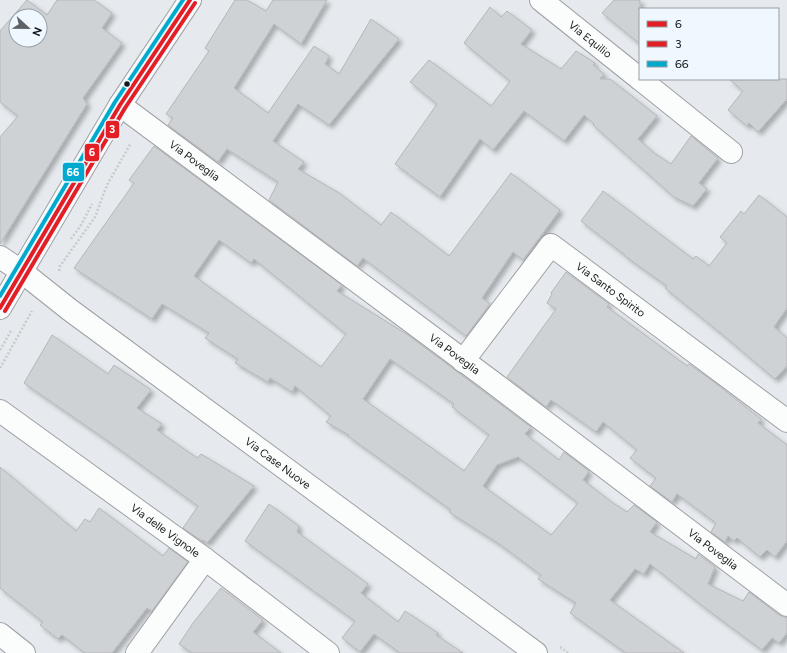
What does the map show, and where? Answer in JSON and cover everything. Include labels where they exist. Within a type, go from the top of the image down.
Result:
[{"type":"street","points":[[0,308],[120,106],[190,0]]},
{"type":"street","name":"Via Equilio","points":[[541,0],[639,78]]},
{"type":"street","name":"Via Equilio","points":[[641,80],[731,152]]},
{"type":"street","name":"Via Poveglia","points":[[120,106],[463,361],[787,605]]},
{"type":"street","name":"Via Santo Spirito","points":[[463,361],[551,245],[787,421]]},
{"type":"street","name":"Via Case Nuove","points":[[0,257],[21,271],[70,310],[546,648]]},
{"type":"street","name":"Via delle Vignole","points":[[0,411],[205,559],[328,653]]},
{"type":"street","points":[[137,653],[205,559]]},
{"type":"street","points":[[0,634],[24,653]]},
{"type":"path","points":[[59,274],[60,266],[95,217],[107,185],[132,141]]},
{"type":"path","points":[[0,368],[34,307]]},
{"type":"path","points":[[546,648],[568,653]]},
{"type":"building","points":[[27,0],[38,8],[20,8]]},
{"type":"building","points":[[57,0],[94,0],[112,13],[102,28],[122,43],[83,98],[87,104],[0,244],[0,137],[18,116],[0,102],[0,31],[8,22],[8,48],[48,48],[48,14]]},
{"type":"building","points":[[235,0],[247,0],[266,11],[273,0],[327,0],[301,44],[274,24],[234,88],[268,113],[314,46],[329,56],[325,64],[339,74],[371,19],[399,39],[329,125],[298,104],[273,141],[304,162],[298,169],[339,193],[381,225],[391,212],[449,256],[511,173],[560,210],[523,260],[513,252],[482,298],[490,304],[466,336],[363,258],[357,266],[269,200],[278,182],[227,149],[218,162],[168,125],[173,118],[166,114],[209,51],[205,48]]},
{"type":"building","points":[[614,0],[640,0],[639,43],[602,13]]},
{"type":"building","points":[[490,7],[501,17],[507,11],[532,30],[521,44],[561,69],[576,51],[595,63],[593,65],[604,74],[600,79],[610,79],[657,116],[638,139],[654,153],[671,164],[691,136],[718,158],[699,183],[707,189],[693,206],[674,197],[593,125],[594,124],[584,115],[564,141],[524,111],[493,150],[480,139],[440,197],[395,164],[437,104],[410,82],[429,60],[491,106],[510,81],[464,43]]},
{"type":"building","points":[[787,79],[787,99],[758,132],[749,123],[747,126],[728,110],[743,91],[730,80]]},
{"type":"building","points":[[154,146],[342,285],[337,291],[408,335],[531,427],[525,434],[559,460],[564,452],[589,471],[583,480],[610,501],[627,512],[634,505],[657,522],[650,532],[696,559],[698,554],[715,567],[708,584],[743,601],[749,592],[779,615],[787,618],[787,633],[779,643],[772,638],[762,650],[704,607],[650,564],[644,574],[635,569],[610,600],[684,653],[626,653],[570,613],[576,603],[538,579],[541,575],[498,543],[449,512],[451,510],[348,436],[349,435],[326,422],[331,416],[295,386],[292,392],[270,378],[268,382],[235,363],[238,359],[205,338],[209,333],[162,304],[152,319],[74,268],[134,183],[129,180]],"holes":[[[219,240],[251,263],[254,259],[346,334],[321,367],[194,276]],[[390,359],[454,404],[452,407],[489,435],[464,471],[363,399]],[[518,457],[578,503],[551,535],[483,486],[497,465]]]},
{"type":"building","points":[[603,191],[693,259],[696,256],[709,266],[727,243],[720,237],[741,211],[744,214],[759,195],[787,217],[787,308],[774,327],[787,338],[787,366],[775,379],[665,288],[667,286],[625,256],[581,221]]},
{"type":"building","points":[[566,272],[609,304],[607,307],[687,366],[689,364],[714,382],[761,419],[758,423],[787,445],[787,541],[775,557],[767,550],[760,557],[737,538],[734,541],[728,536],[725,542],[711,532],[716,523],[677,494],[672,502],[650,486],[656,478],[630,458],[637,450],[603,422],[596,432],[551,400],[546,407],[507,377],[556,309],[547,303],[552,294],[551,293]]},
{"type":"building","points":[[52,335],[108,374],[114,365],[151,390],[137,408],[162,424],[157,430],[197,458],[201,454],[254,486],[207,543],[183,528],[198,506],[24,383]]},
{"type":"building","points":[[0,467],[76,531],[85,519],[90,522],[99,508],[163,556],[169,548],[188,562],[152,611],[147,608],[112,653],[85,653],[62,635],[58,639],[40,625],[43,622],[0,588]]},
{"type":"building","points":[[269,504],[299,526],[297,532],[368,584],[361,593],[398,622],[405,611],[438,633],[436,635],[463,653],[400,653],[374,634],[360,652],[342,638],[355,621],[245,541]]},
{"type":"building","points":[[221,588],[263,620],[253,632],[281,653],[192,653],[179,644],[193,623]]},
{"type":"transit line","name":"66","points":[[0,296],[115,102],[183,0]]},
{"type":"transit line","name":"6","points":[[0,308],[120,105],[190,0]]},
{"type":"transit line","name":"3","points":[[5,311],[125,108],[195,3]]}]
